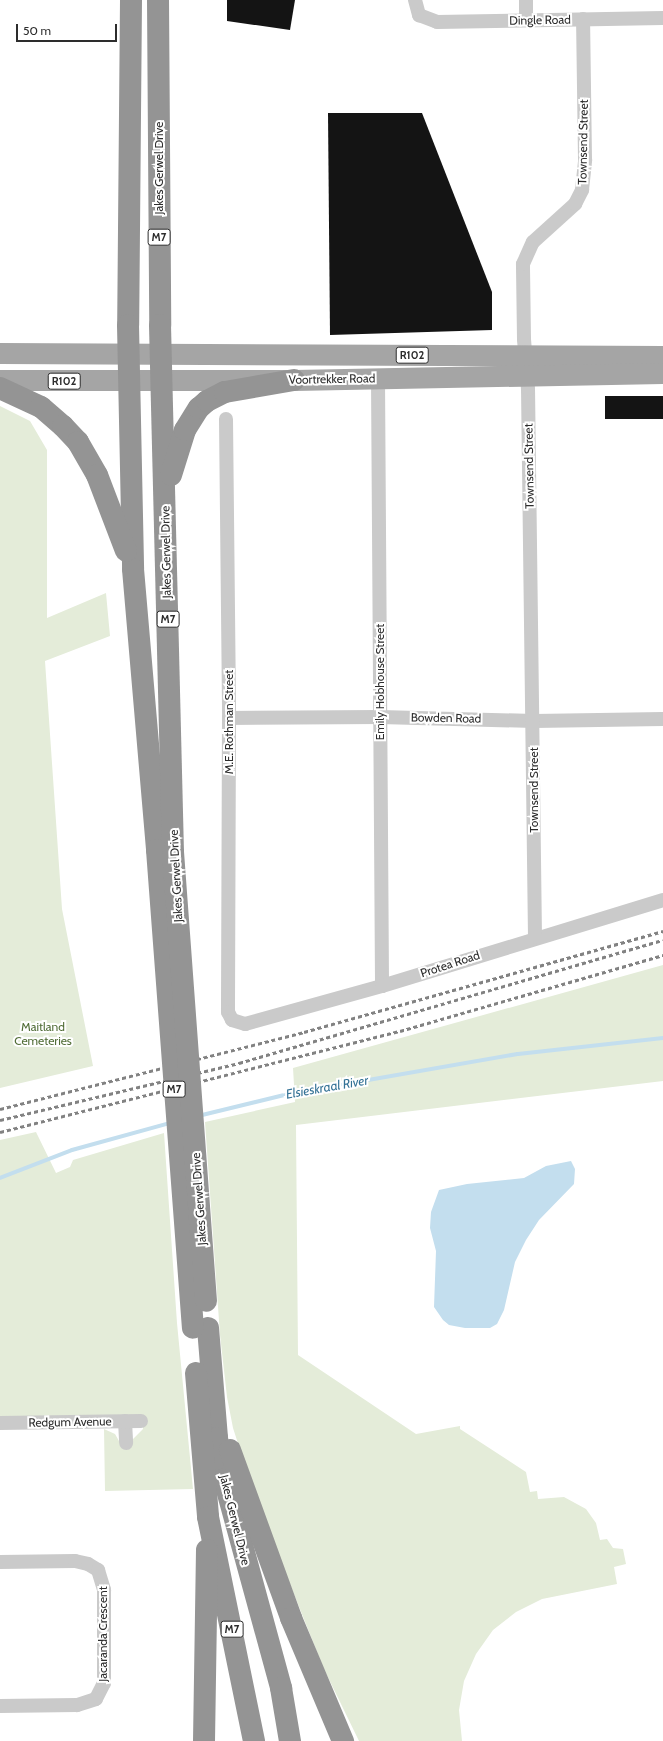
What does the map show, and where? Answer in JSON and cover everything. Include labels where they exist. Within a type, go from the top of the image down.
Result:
[{"type":"highway","name":"Jakes Gerwel Drive","points":[[131,0],[128,354],[133,569],[165,851],[201,1328],[208,1517],[254,1741]]},
{"type":"highway","name":"Jakes Gerwel Drive","points":[[158,0],[161,380],[165,499],[165,851]]},
{"type":"highway","points":[[165,499],[183,434],[199,408],[224,392],[294,380]]},
{"type":"highway","points":[[0,388],[41,407],[63,426],[78,442],[101,486],[133,569]]},
{"type":"highway","name":"Jakes Gerwel Drive","points":[[201,1328],[213,1393],[224,1479],[281,1688],[290,1741]]},
{"type":"highway","points":[[213,1393],[238,1476],[291,1618],[343,1741]]},
{"type":"highway","points":[[204,1741],[208,1517]]},
{"type":"main road","name":"Voortrekker Road","points":[[0,353],[663,356]]},
{"type":"main road","name":"Voortrekker Road","points":[[0,380],[294,380],[528,377],[663,373]]},
{"type":"street","name":"Dingle Road","points":[[415,0],[420,16],[437,22],[663,18]]},
{"type":"street","points":[[526,0],[526,20]]},
{"type":"street","name":"Townsend Street","points":[[535,937],[534,720],[528,377],[523,264],[533,242],[575,204],[584,181],[583,19]]},
{"type":"street","name":"Emily Hobhouse Street","points":[[378,379],[382,986]]},
{"type":"street","name":"M.E. Rothman Street","points":[[226,419],[229,718],[228,1012],[236,1023]]},
{"type":"street","name":"Bowden Road","points":[[229,718],[380,717],[534,720],[663,719]]},
{"type":"street","name":"Protea Road","points":[[236,1023],[245,1024],[382,986],[535,937],[663,900]]},
{"type":"street","points":[[125,1421],[126,1443]]},
{"type":"street","name":"Redgum Avenue","points":[[0,1423],[141,1421]]},
{"type":"street","name":"Jacaranda Crescent","points":[[0,1562],[75,1561],[88,1564],[98,1570],[104,1590],[104,1683],[96,1699],[77,1705],[0,1706]]},
{"type":"green space","name":"Maitland Cemeteries","points":[[0,406],[30,421],[47,450],[47,618],[106,593],[110,636],[45,661],[62,909],[93,1066],[0,1088]]},
{"type":"green space","points":[[663,965],[663,1081],[296,1125],[298,1355],[416,1434],[460,1426],[460,1429],[526,1472],[530,1492],[537,1491],[538,1499],[564,1497],[586,1509],[596,1523],[600,1540],[607,1539],[613,1548],[623,1549],[626,1564],[614,1567],[617,1584],[542,1599],[516,1612],[493,1630],[476,1654],[464,1681],[459,1710],[462,1741],[359,1741],[323,1667],[255,1496],[233,1428],[227,1397],[220,1335],[205,1122],[295,1102],[293,1068]]},
{"type":"green space","points":[[36,1132],[56,1173],[70,1167],[73,1160],[164,1133],[177,1323],[193,1489],[105,1491],[104,1429],[115,1434],[119,1441],[132,1440],[143,1429],[143,1416],[0,1417],[0,1140]]},
{"type":"water","points":[[571,1161],[575,1169],[574,1184],[539,1220],[526,1240],[515,1262],[504,1310],[497,1324],[490,1328],[465,1328],[449,1325],[443,1320],[434,1307],[436,1251],[430,1228],[431,1212],[439,1190],[467,1184],[524,1178],[546,1166]]},
{"type":"building","points":[[227,0],[295,0],[290,30],[227,21]]},
{"type":"building","points":[[328,113],[422,113],[492,292],[492,330],[330,335]]},
{"type":"building","points":[[605,396],[663,396],[663,419],[605,419]]},
{"type":"waterway","name":"Elsieskraal River","points":[[198,1116],[288,1094],[518,1054],[663,1038]]},
{"type":"waterway","name":"Elsieskraal River","points":[[0,1178],[72,1150],[170,1123]]},
{"type":"railway","points":[[0,1109],[304,1032],[663,931]]},
{"type":"railway","points":[[0,1120],[239,1063],[663,940]]},
{"type":"railway","points":[[0,1132],[400,1031],[663,955]]}]
